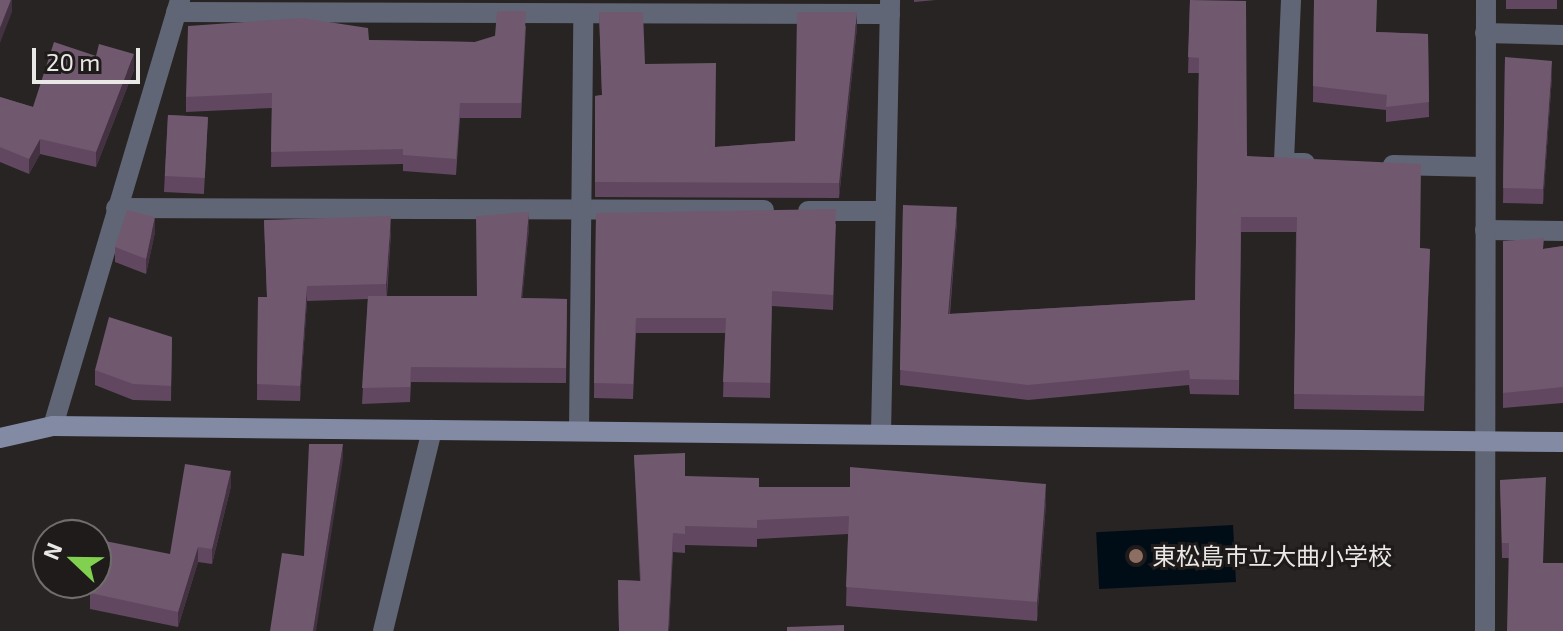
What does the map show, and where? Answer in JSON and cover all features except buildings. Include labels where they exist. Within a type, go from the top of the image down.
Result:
[{"type":"street","points":[[1291,0],[1284,163],[1330,164]]},
{"type":"street","points":[[1485,631],[1488,441],[1483,167],[1486,0]]},
{"type":"street","points":[[53,426],[178,6],[583,18],[890,7],[881,433]]},
{"type":"street","points":[[579,431],[583,18]]},
{"type":"street","points":[[1485,33],[1563,35]]},
{"type":"street","points":[[1376,165],[1483,167]]},
{"type":"street","points":[[116,208],[885,211]]},
{"type":"street","points":[[1485,230],[1563,231]]},
{"type":"street","points":[[0,438],[53,426],[1563,442]]},
{"type":"street","points":[[383,631],[432,430]]},
{"type":"shaded area","points":[[1233,525],[1236,582],[1099,589],[1096,532]]},
{"type":"place","name":"東松島市立大曲小学校","points":[[1136,556]]}]
